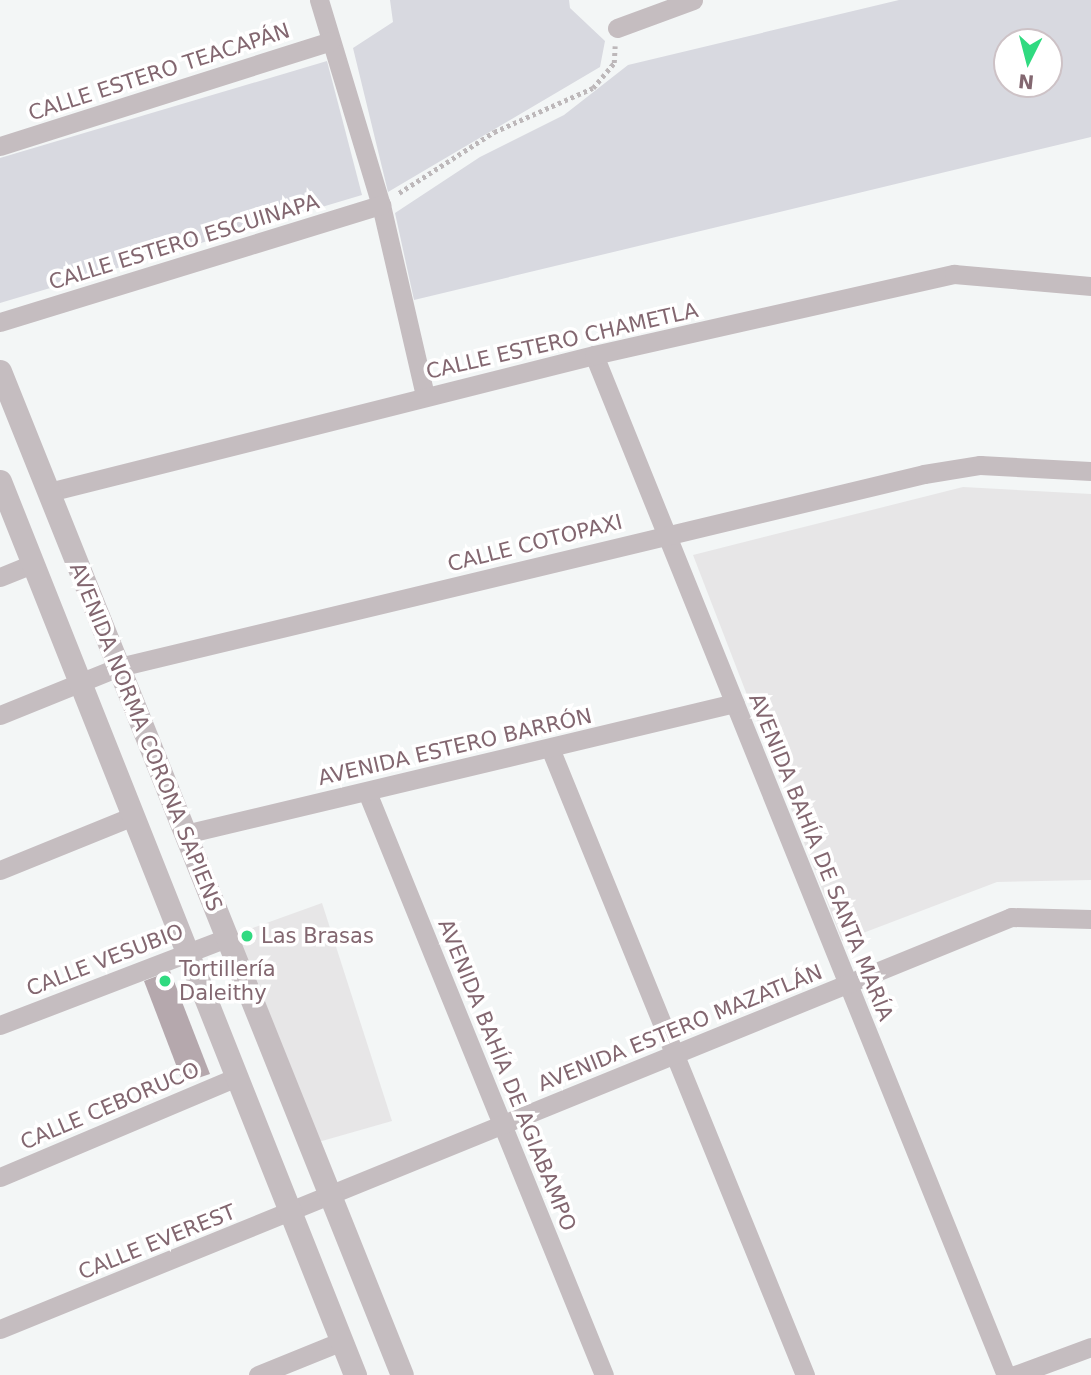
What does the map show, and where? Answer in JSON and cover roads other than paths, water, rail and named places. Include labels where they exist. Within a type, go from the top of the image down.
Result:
[{"type":"street","points":[[318,0],[381,205],[425,396]]},
{"type":"street","points":[[617,27],[693,0]]},
{"type":"street","name":"CALLE ESTERO TEACAPÁN","points":[[0,146],[331,41]]},
{"type":"street","name":"CALLE ESTERO ESCUINAPA","points":[[0,322],[381,205]]},
{"type":"street","name":"CALLE ESTERO CHAMETLA","points":[[48,492],[594,355],[954,274],[1091,286]]},
{"type":"street","name":"AVENIDA BAHÍA DE SANTA MARÍA","points":[[594,355],[1006,1375]]},
{"type":"street","name":"AVENIDA NORMA CORONA SAPIENS","points":[[0,371],[402,1375]]},
{"type":"street","name":"CALLE COTOPAXI","points":[[0,715],[119,667],[666,533],[980,465],[1091,471]]},
{"type":"street","name":"AVENIDA NORMA CORONA SAPIENS","points":[[0,481],[355,1375]]},
{"type":"street","points":[[0,577],[33,564]]},
{"type":"street","name":"AVENIDA ESTERO BARRÓN","points":[[185,834],[735,703]]},
{"type":"street","points":[[550,748],[805,1375]]},
{"type":"street","name":"AVENIDA BAHÍA DE AGIABAMPO","points":[[367,792],[604,1375]]},
{"type":"street","points":[[0,870],[133,816]]},
{"type":"street","name":"AVENIDA ESTERO MAZATLÁN","points":[[331,1197],[1012,917],[1091,919]]},
{"type":"street","name":"CALLE VESUBIO","points":[[0,1024],[227,938]]},
{"type":"street","name":"CALLE CEBORUCO","points":[[0,1177],[237,1077]]},
{"type":"street","name":"CALLE EVEREST","points":[[0,1329],[331,1197]]},
{"type":"street","points":[[258,1375],[342,1341]]},
{"type":"street","points":[[1016,1375],[1091,1347]]},
{"type":"place","name":"Las Brasas","points":[[247,936]]},
{"type":"place","name":"Tortillería Daleithy","points":[[165,981]]}]
